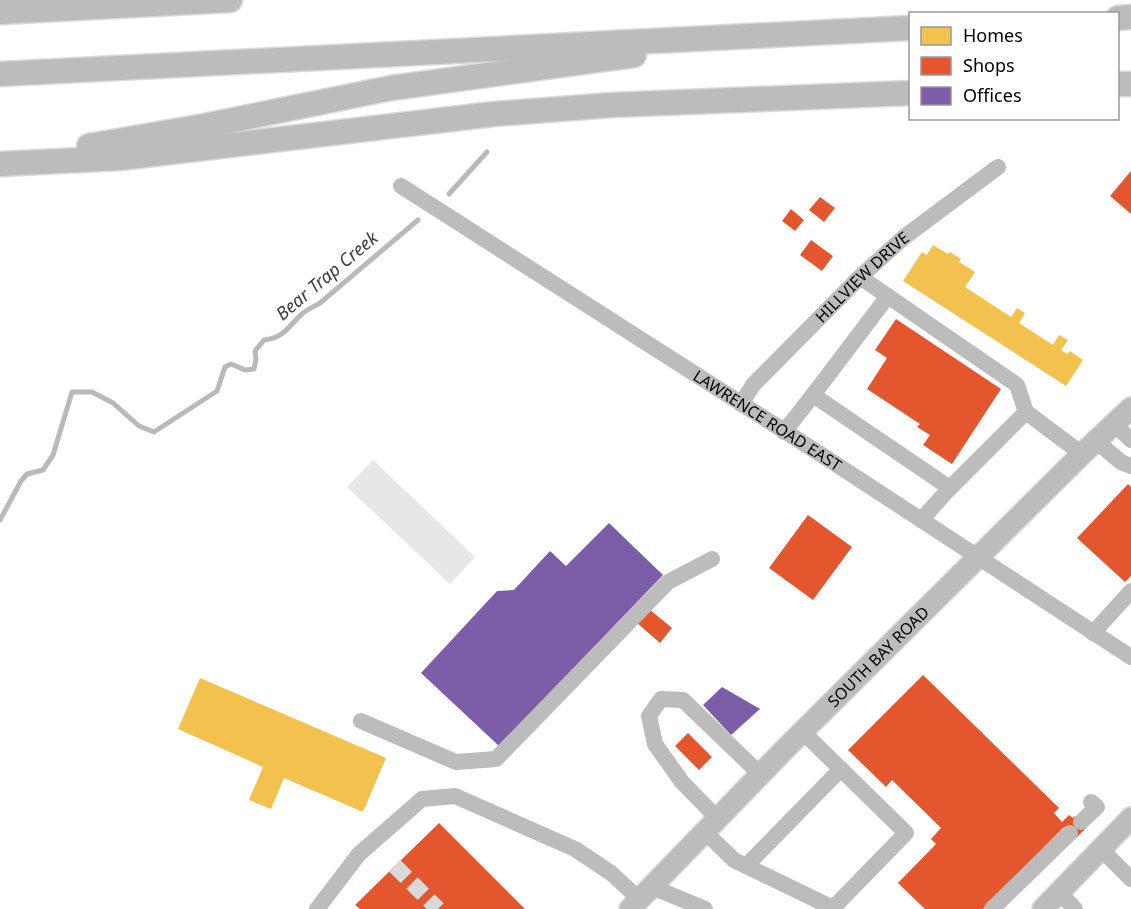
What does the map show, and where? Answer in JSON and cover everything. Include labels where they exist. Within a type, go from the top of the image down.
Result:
[{"type":"highway","points":[[0,12],[230,0]]},
{"type":"highway","points":[[0,74],[909,28]]},
{"type":"highway","points":[[0,154],[84,147],[204,126],[391,88],[785,34]]},
{"type":"highway","points":[[0,164],[120,158],[494,114],[588,107],[909,93]]},
{"type":"main road","name":"SOUTH BAY ROAD","points":[[640,898],[803,732],[1131,408]]},
{"type":"main road","points":[[1043,909],[1130,820]]},
{"type":"street","name":"HILLVIEW DRIVE","points":[[741,404],[753,385],[860,277],[903,238],[998,167]]},
{"type":"street","name":"LAWRENCE ROAD EAST","points":[[401,186],[1131,657]]},
{"type":"street","points":[[860,277],[1017,385],[1026,412],[1089,447],[1131,466]]},
{"type":"street","points":[[784,432],[888,296]]},
{"type":"street","points":[[813,395],[950,488]]},
{"type":"street","points":[[921,520],[1026,412]]},
{"type":"street","points":[[1114,424],[1131,440]]},
{"type":"street","points":[[361,721],[456,762],[496,759],[669,582],[712,559]]},
{"type":"street","points":[[1092,633],[1131,591]]},
{"type":"street","points":[[761,775],[683,700],[661,699],[649,716],[655,744],[734,860],[833,908],[906,834],[803,732]]},
{"type":"street","points":[[746,866],[841,769]]},
{"type":"street","points":[[317,909],[359,855],[422,800],[455,796],[575,849],[611,873],[640,898],[705,909]]},
{"type":"street","points":[[992,909],[1097,807],[1091,802]]},
{"type":"street","points":[[1101,849],[1131,879]]},
{"type":"street","points":[[1059,892],[1075,909]]},
{"type":"shaded area","points":[[373,460],[475,557],[450,584],[347,487]]},
{"type":"building: Homes","points":[[933,245],[961,259],[959,262],[975,272],[965,287],[1011,317],[1017,308],[1025,313],[1019,323],[1053,345],[1059,335],[1068,340],[1061,350],[1067,354],[1070,351],[1083,360],[1066,386],[903,281],[922,252],[927,255]]},
{"type":"building: Homes","points":[[200,678],[386,758],[363,812],[284,778],[271,809],[249,800],[263,767],[178,729]]},
{"type":"building: Shops","points":[[1131,171],[1131,214],[1110,196]]},
{"type":"building: Shops","points":[[820,197],[835,208],[824,222],[809,210]]},
{"type":"building: Shops","points":[[791,209],[804,220],[795,231],[782,221]]},
{"type":"building: Shops","points":[[811,240],[833,256],[822,271],[800,255]]},
{"type":"building: Shops","points":[[896,319],[1001,389],[952,464],[923,445],[930,435],[917,427],[920,424],[867,389],[887,358],[875,350]]},
{"type":"building: Shops","points":[[1128,484],[1131,487],[1131,576],[1125,582],[1077,538]]},
{"type":"building: Shops","points":[[808,515],[852,547],[813,600],[769,568]]},
{"type":"building: Shops","points":[[649,609],[672,628],[660,643],[637,623]]},
{"type":"building: Shops","points":[[923,675],[1059,808],[1054,813],[1062,822],[1069,815],[1073,818],[1075,816],[1086,828],[1075,839],[1064,827],[983,909],[925,909],[898,883],[936,844],[931,839],[941,828],[892,780],[886,787],[848,750]]},
{"type":"building: Shops","points":[[688,733],[712,757],[699,770],[675,746]]},
{"type":"building: Shops","points":[[439,823],[525,909],[360,909],[355,905]]},
{"type":"building: Offices","points":[[609,523],[663,575],[499,746],[421,673],[497,591],[514,590],[550,551],[566,566]]},
{"type":"building: Offices","points":[[722,687],[760,709],[731,735],[703,705]]},
{"type":"waterway","name":"Bear Trap Creek","points":[[449,194],[487,152]]},
{"type":"waterway","name":"Bear Trap Creek","points":[[0,520],[21,481],[27,474],[43,470],[53,455],[72,392],[92,392],[113,403],[139,426],[154,432],[217,391],[225,367],[231,364],[245,370],[254,369],[255,351],[264,340],[282,334],[303,313],[320,303],[418,220]]},
{"type":"tunnel","points":[[395,866],[438,909]]}]
